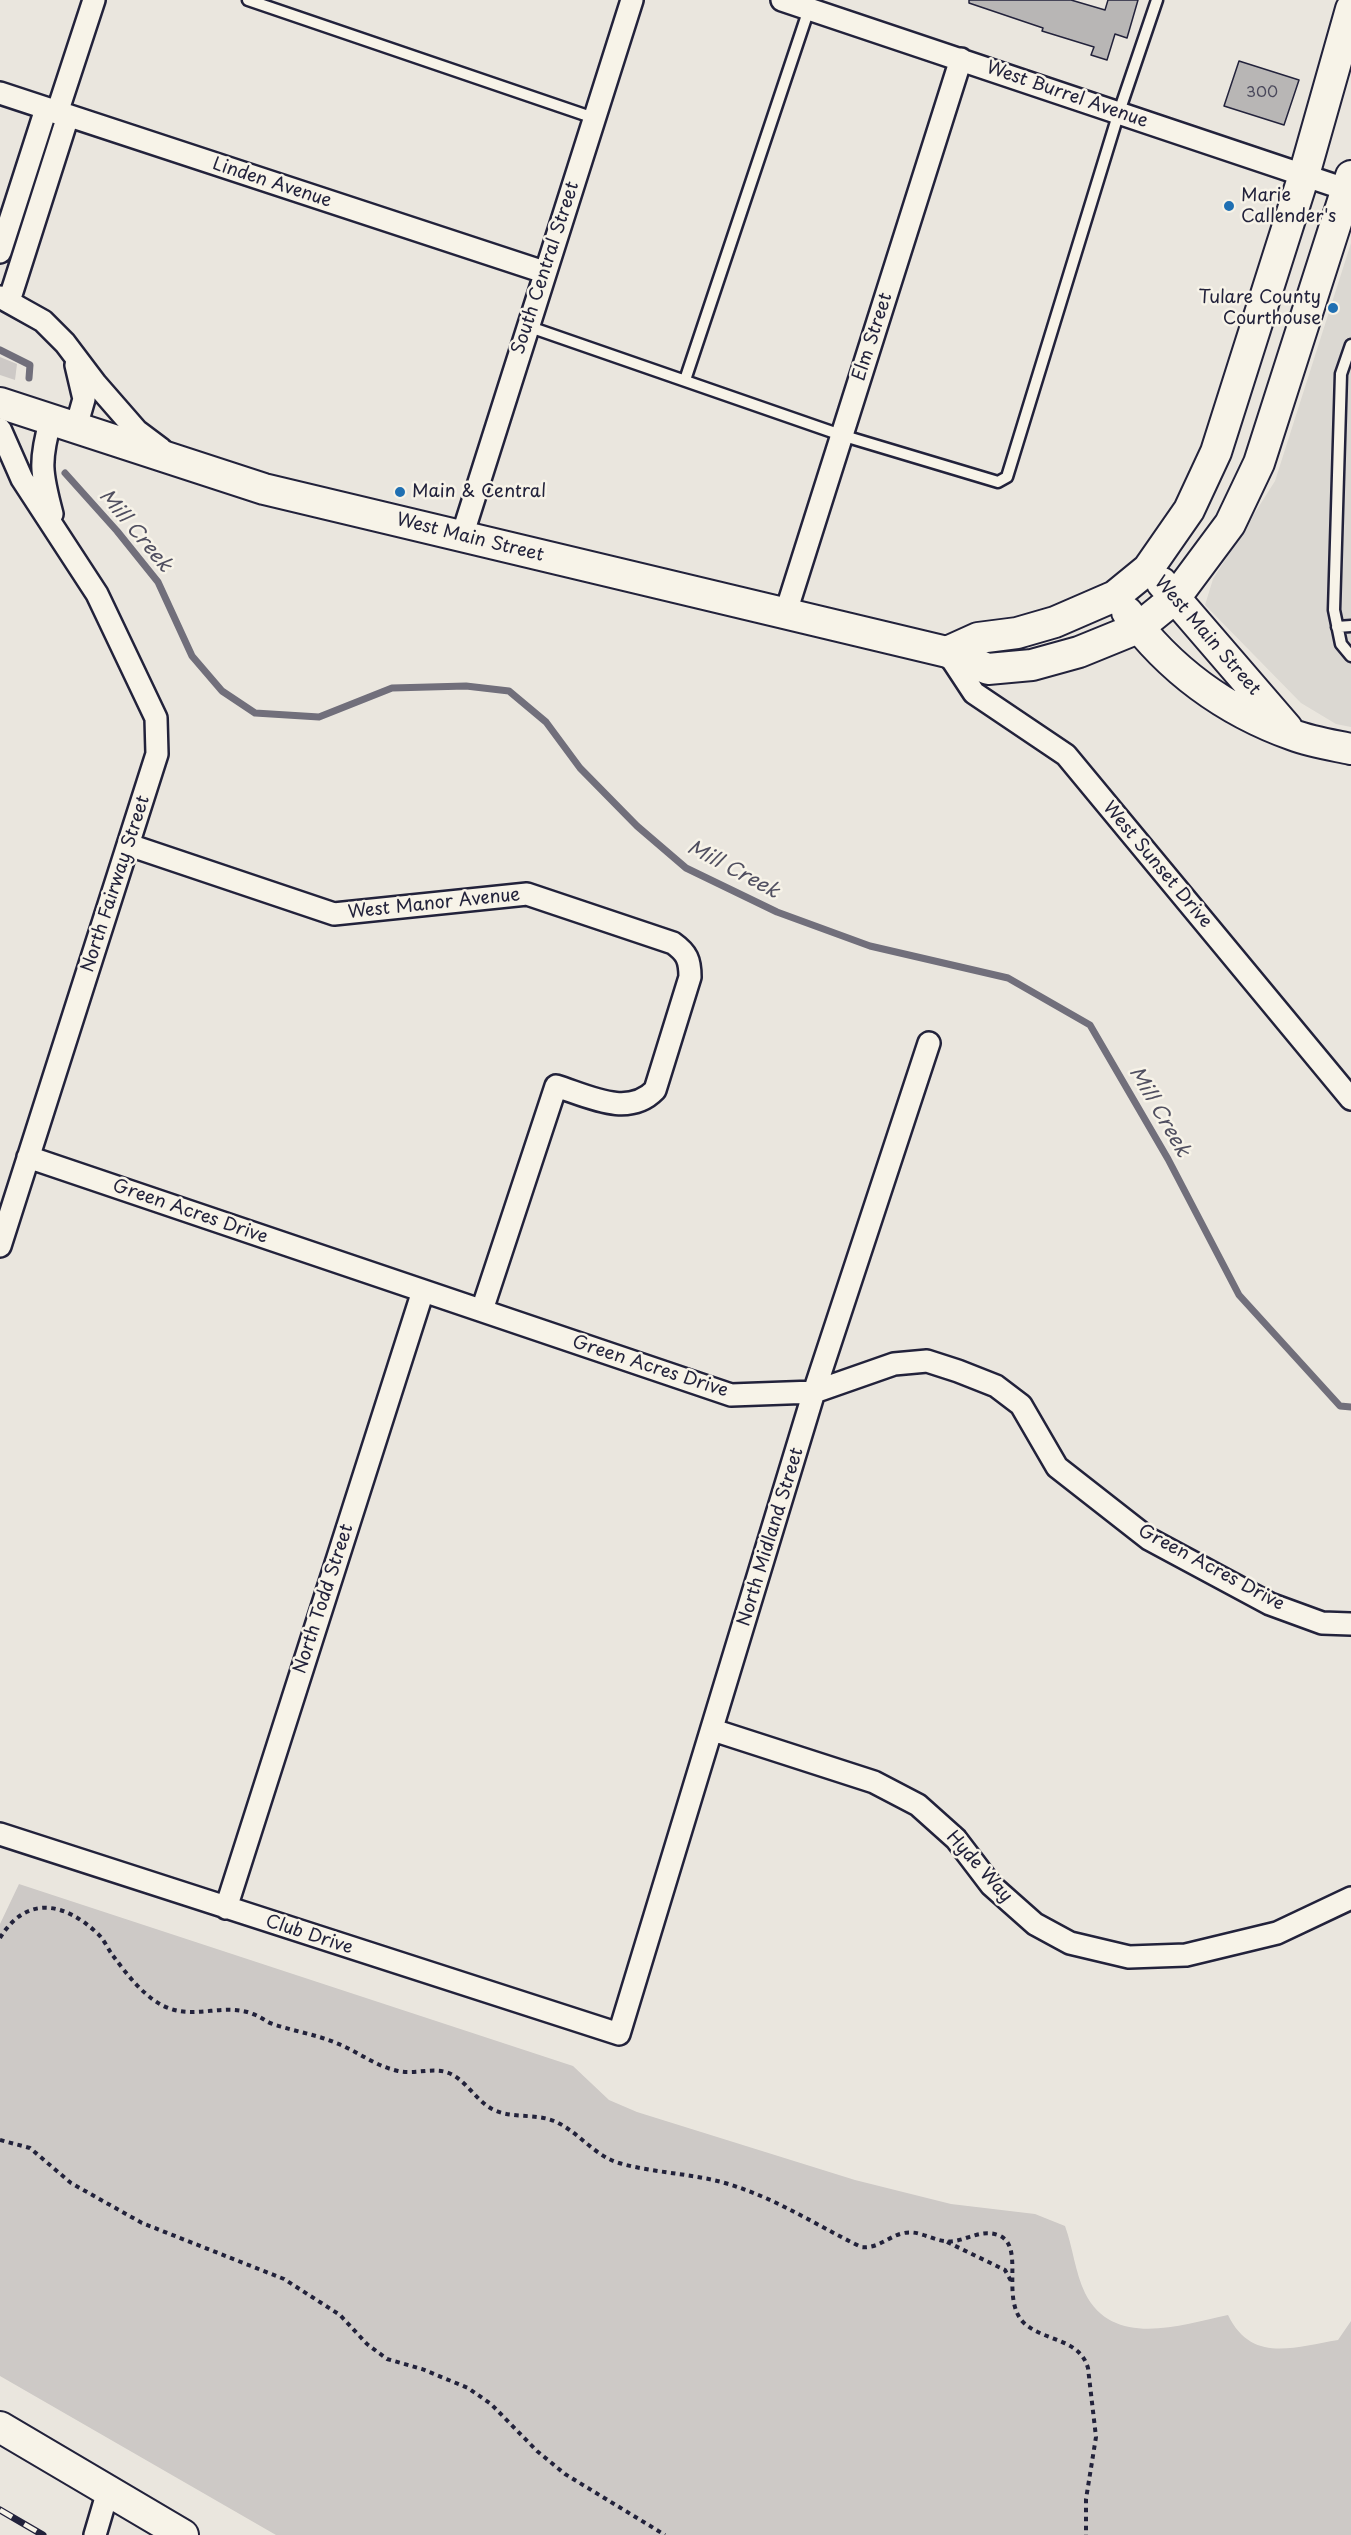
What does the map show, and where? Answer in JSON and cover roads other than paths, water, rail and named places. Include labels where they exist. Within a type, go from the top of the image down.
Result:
[{"type":"street","points":[[94,0],[57,113],[34,217],[4,299],[43,321],[65,343],[96,384],[137,431],[178,461]]},
{"type":"street","name":"South Central Street","points":[[462,536],[632,0]]},
{"type":"street","name":"West Burrel Avenue","points":[[782,0],[1304,175],[1350,185]]},
{"type":"street","points":[[1148,569],[1189,510],[1216,452],[1304,175],[1351,9]]},
{"type":"street","name":"Elm Street","points":[[785,615],[961,59]]},
{"type":"street","name":"Linden Avenue","points":[[0,93],[544,272]]},
{"type":"street","points":[[0,252],[13,210],[57,113]]},
{"type":"street","points":[[1138,628],[1175,598],[1230,524],[1258,463],[1350,185]]},
{"type":"street","points":[[13,210],[34,217]]},
{"type":"street","name":"North Fairway Street","points":[[58,534],[41,467],[42,449],[64,423],[83,390],[79,371],[65,343]]},
{"type":"street","name":"West Main Street","points":[[0,403],[264,489],[947,652],[987,669],[1032,665],[1079,652],[1138,628]]},
{"type":"street","name":"North Fairway Street","points":[[0,429],[22,479],[97,594],[156,718],[157,754],[0,1246]]},
{"type":"street","name":"West Main Street","points":[[947,652],[978,638],[1017,633],[1055,622],[1115,596],[1148,569],[1293,735]]},
{"type":"street","name":"West Main Street","points":[[1115,596],[1138,628],[1183,675],[1224,703],[1293,735],[1351,749]]},
{"type":"street","name":"West Sunset Drive","points":[[947,652],[974,693],[1066,755],[1351,1099]]},
{"type":"street","name":"West Manor Avenue","points":[[129,845],[334,914],[527,894],[673,943],[684,951],[690,962],[690,977],[655,1090],[646,1099],[634,1104],[618,1105],[556,1086],[482,1311]]},
{"type":"street","name":"North Midland Street","points":[[619,2034],[814,1392],[929,1043]]},
{"type":"street","name":"Green Acres Drive","points":[[28,1156],[731,1395],[814,1392],[894,1364],[927,1361],[996,1386],[1020,1406],[1057,1467],[1149,1539],[1270,1604],[1322,1623],[1351,1624]]},
{"type":"street","name":"North Todd Street","points":[[226,1908],[423,1291]]},
{"type":"street","name":"Hyde Way","points":[[713,1730],[874,1782],[918,1805],[956,1839],[1000,1893],[1035,1924],[1070,1943],[1129,1957],[1186,1955],[1277,1933],[1351,1898]]},
{"type":"street","name":"Club Drive","points":[[0,1834],[619,2034]]},
{"type":"street","points":[[0,2427],[183,2535]]},
{"type":"street","points":[[94,2535],[108,2492]]},
{"type":"lane","points":[[248,0],[594,118]]},
{"type":"lane","points":[[527,326],[841,435],[998,482],[1006,477],[1119,112],[1157,0]]},
{"type":"lane","points":[[685,380],[809,9]]},
{"type":"lane","points":[[1351,345],[1341,374],[1334,610],[1341,644],[1351,656]]},
{"type":"lane","points":[[1337,627],[1351,626]]},
{"type":"waterway","name":"Mill Creek","points":[[0,350],[30,365],[29,378]]},
{"type":"waterway","name":"Mill Creek","points":[[65,473],[117,531],[158,582],[192,656],[222,691],[255,713],[319,717],[392,688],[466,686],[509,691],[546,722],[580,768],[637,826],[686,868],[777,912],[870,946],[1008,978],[1090,1025],[1168,1159],[1239,1295],[1340,1406],[1351,1407]]},
{"type":"railway","points":[[0,2510],[43,2535]]},
{"type":"place","name":"Marie Callender's","points":[[1229,206]]},
{"type":"place","name":"Tulare County Courthouse","points":[[1333,308]]},
{"type":"place","name":"Main & Central","points":[[400,492]]}]
